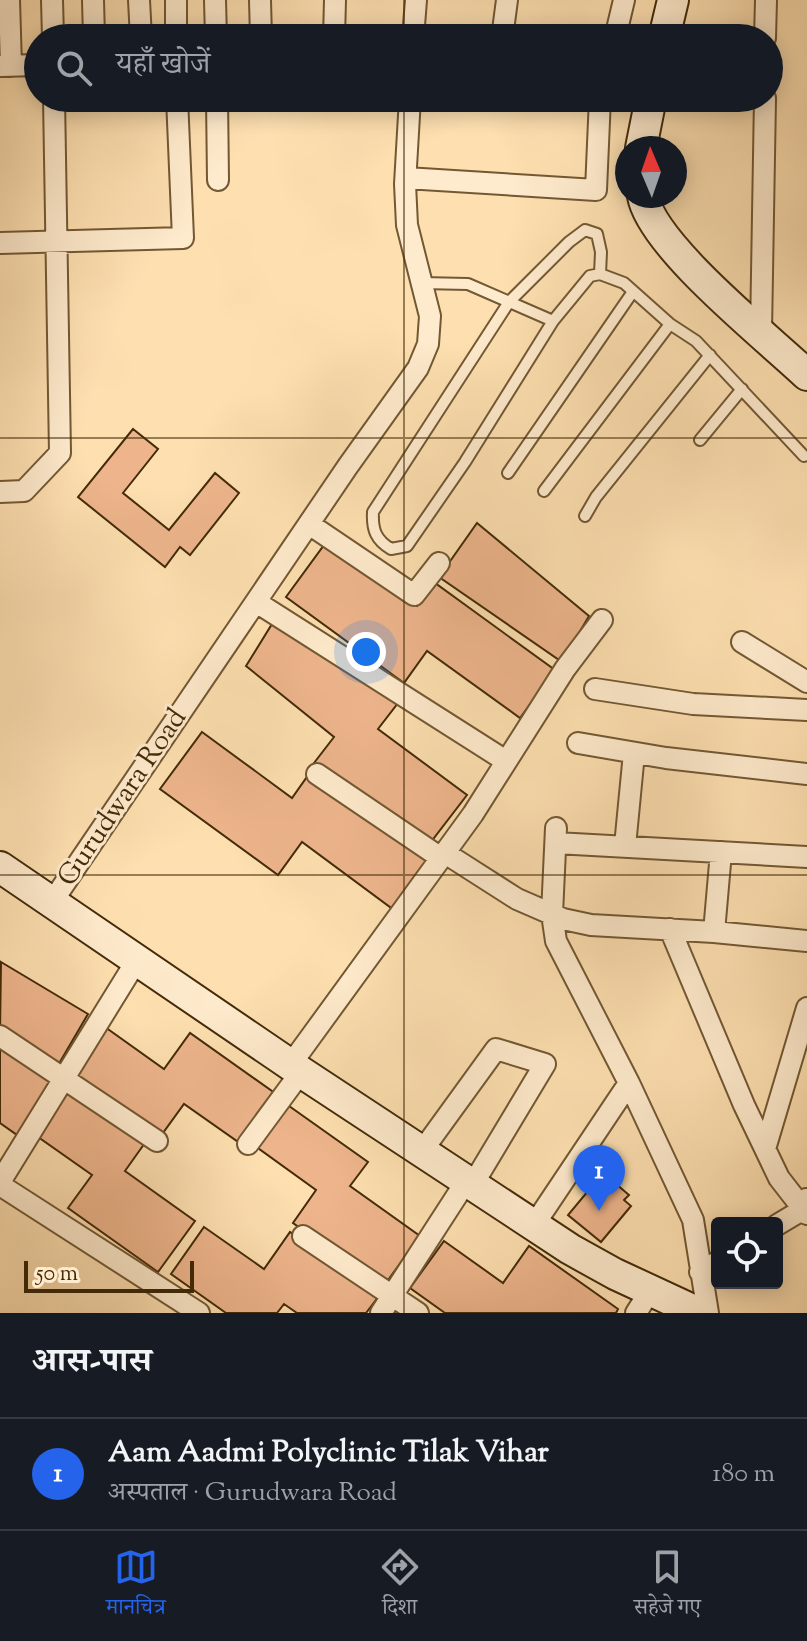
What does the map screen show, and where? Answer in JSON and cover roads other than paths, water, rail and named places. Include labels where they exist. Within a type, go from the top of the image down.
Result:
[{"type":"street","points":[[6,66],[9,0]]},
{"type":"street","points":[[52,0],[53,24]]},
{"type":"street","points":[[93,0],[94,24]]},
{"type":"street","points":[[139,0],[140,24]]},
{"type":"street","points":[[176,0],[176,24]]},
{"type":"street","points":[[215,0],[216,24]]},
{"type":"street","points":[[260,0],[261,24]]},
{"type":"street","points":[[334,24],[335,0]]},
{"type":"street","points":[[414,24],[416,0]]},
{"type":"street","points":[[504,24],[507,0]]},
{"type":"street","points":[[618,24],[624,0]]},
{"type":"street","points":[[667,24],[673,0]]},
{"type":"street","points":[[765,24],[766,0]]},
{"type":"street","points":[[0,492],[24,491],[60,453],[54,112]]},
{"type":"street","points":[[0,243],[183,238],[178,112]]},
{"type":"street","points":[[217,112],[218,180]]},
{"type":"street","name":"Gurudwara Road","points":[[409,112],[407,225],[430,316],[428,344],[418,368],[52,902],[570,1249],[643,1302],[699,1313]]},
{"type":"street","points":[[406,178],[596,190],[599,112]]},
{"type":"street","points":[[643,136],[648,112]]},
{"type":"street","points":[[761,332],[765,112]]},
{"type":"street","points":[[648,208],[654,224],[686,263],[807,375]]},
{"type":"street","points":[[309,524],[414,595],[439,563]]},
{"type":"street","points":[[256,602],[506,761]]},
{"type":"street","points":[[248,1144],[296,1068],[473,814],[565,669],[602,620]]},
{"type":"street","points":[[742,642],[807,682]]},
{"type":"street","points":[[595,689],[693,704],[807,710]]},
{"type":"street","points":[[578,743],[807,774]]},
{"type":"street","points":[[625,846],[634,753]]},
{"type":"street","points":[[317,774],[443,856],[517,899],[563,919],[591,925],[807,941]]},
{"type":"street","points":[[708,1313],[708,1267],[693,1220],[629,1083],[556,941],[552,914],[556,835],[625,846],[807,857]]},
{"type":"street","points":[[714,932],[721,852]]},
{"type":"street","points":[[0,867],[52,902]]},
{"type":"street","points":[[670,929],[779,1178],[805,1206],[783,1221]]},
{"type":"street","points":[[137,960],[0,1184],[199,1313]]},
{"type":"street","points":[[765,1149],[807,1008]]},
{"type":"street","points":[[0,1036],[157,1141]]},
{"type":"street","points":[[381,1313],[545,1064],[496,1049],[422,1151]]},
{"type":"street","points":[[534,1225],[629,1083]]},
{"type":"street","points":[[303,1236],[418,1313]]},
{"type":"lane","points":[[600,274],[601,252],[597,234],[585,230],[509,302],[373,512],[372,524],[378,541],[391,549],[407,546],[465,462],[553,321],[590,276],[600,274],[624,283],[670,324],[696,341],[804,456]]},
{"type":"lane","points":[[421,283],[468,284],[553,321]]},
{"type":"lane","points":[[508,473],[632,293]]},
{"type":"lane","points":[[544,491],[670,324]]},
{"type":"lane","points":[[585,516],[596,497],[710,355]]},
{"type":"lane","points":[[700,440],[742,389]]},
{"type":"place","name":"Aam Aadmi Polyclinic Tilak Vihar","points":[[599,1211]]}]
